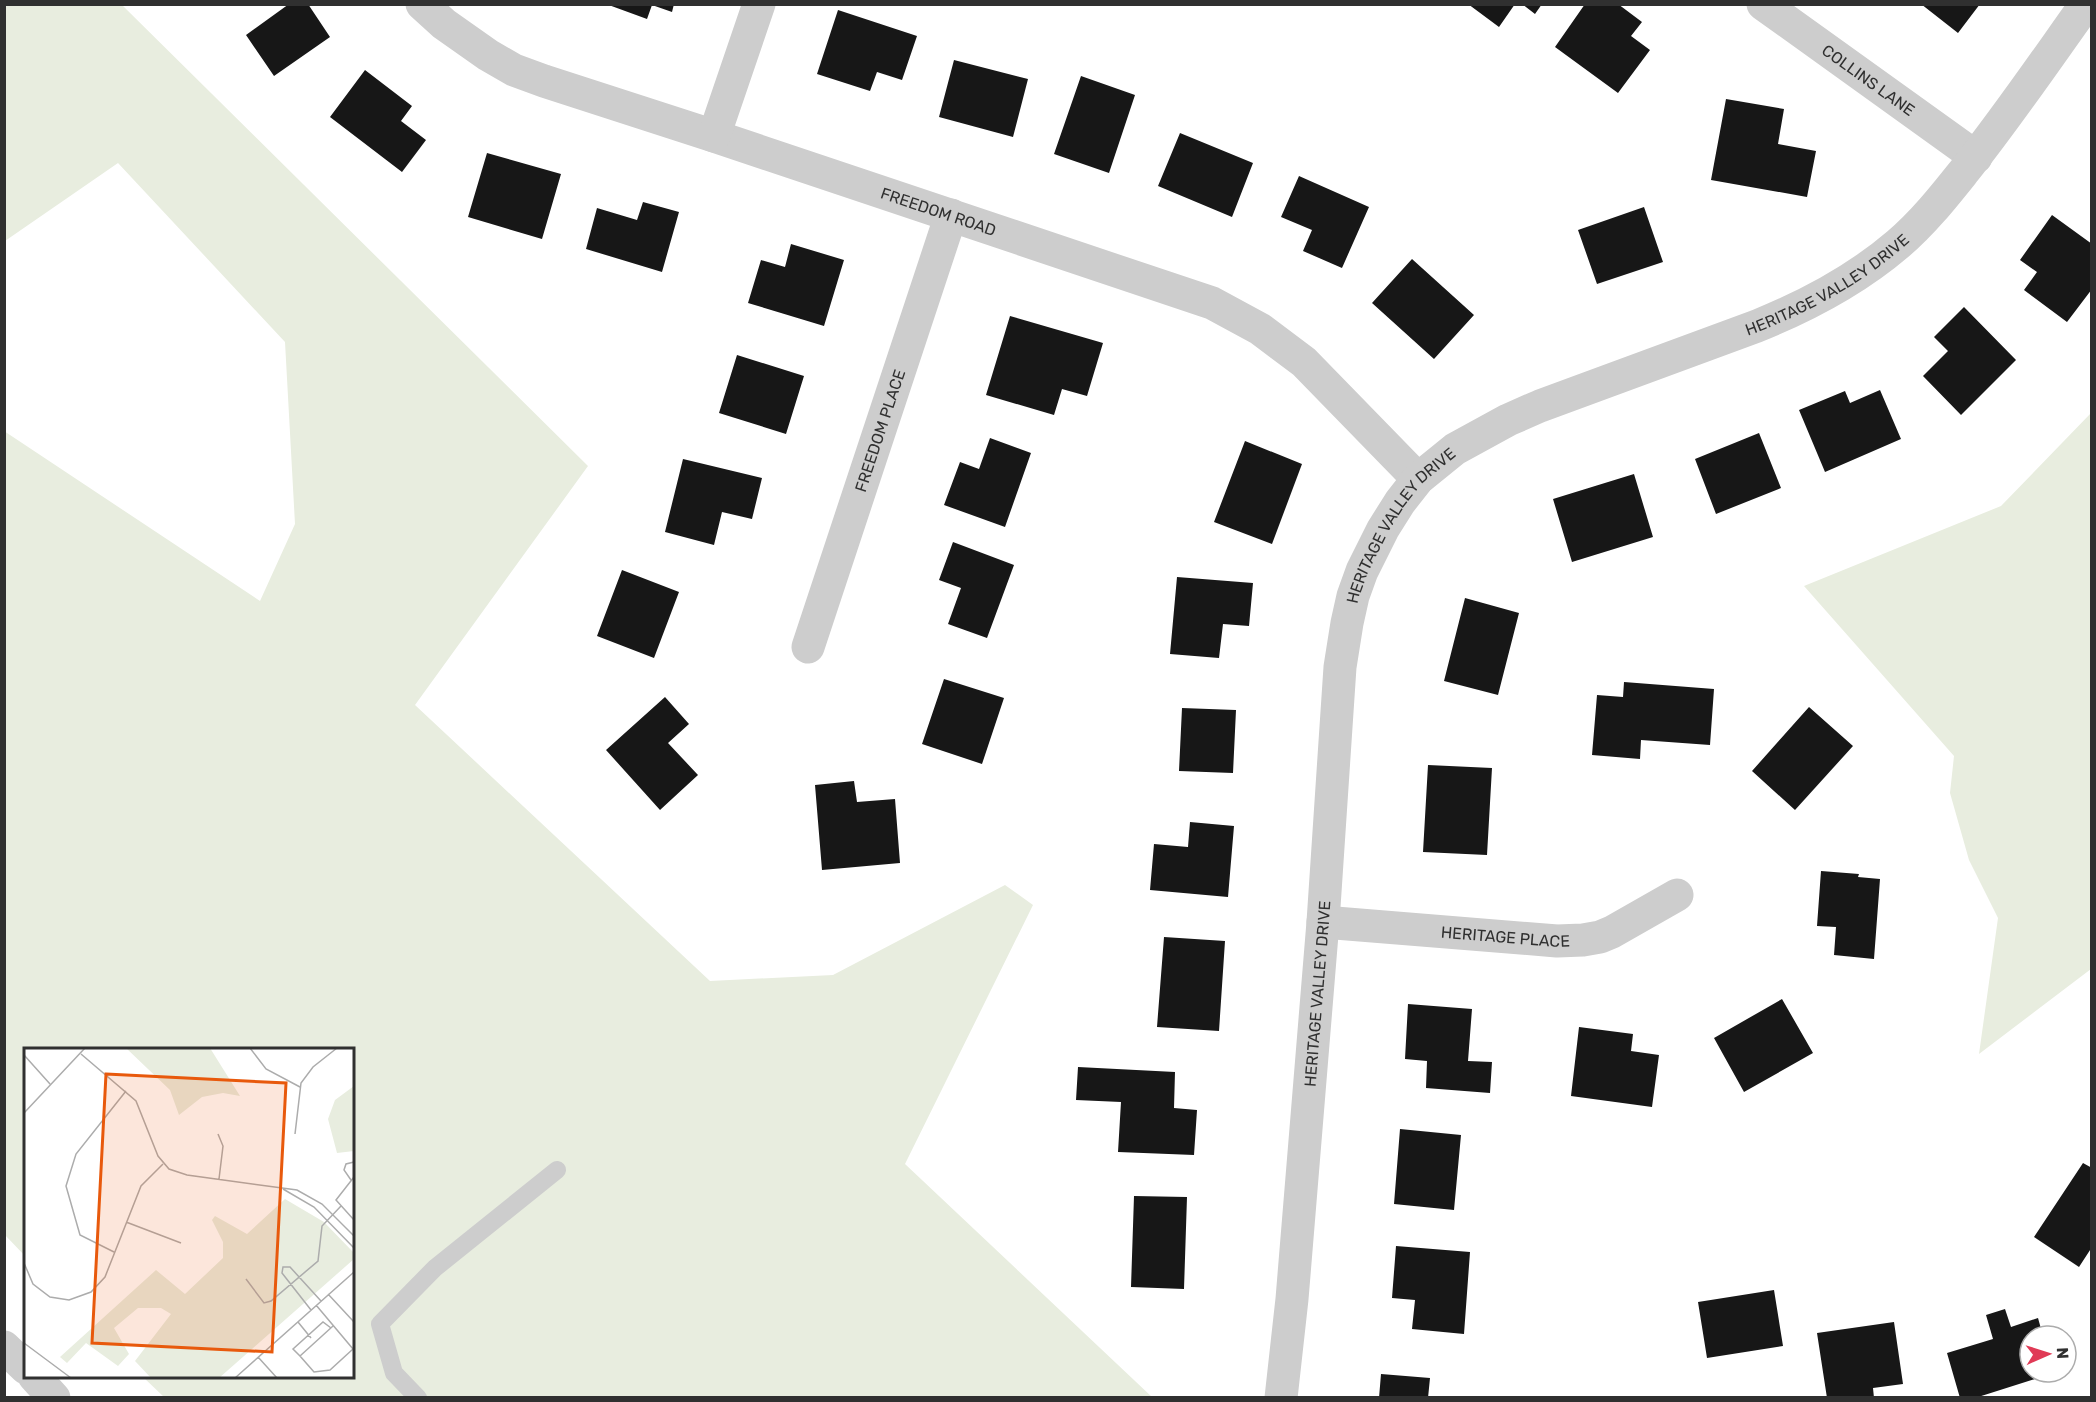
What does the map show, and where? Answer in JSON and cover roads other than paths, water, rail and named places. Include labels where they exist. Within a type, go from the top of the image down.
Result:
[{"type":"street","name":"FREEDOM ROAD","points":[[422,4],[465,40],[514,70],[1188,294],[1240,316],[1305,362],[1418,479]]},
{"type":"street","points":[[714,136],[759,4]]},
{"type":"street","name":"COLLINS LANE","points":[[1763,4],[1976,157]]},
{"type":"street","name":"HERITAGE VALLEY DRIVE","points":[[1281,1398],[1288,1344],[1323,922],[1338,692],[1353,596],[1373,548],[1400,502],[1418,479],[1455,449],[1508,420],[1574,392],[1758,326],[1820,299],[1846,283],[1900,243],[1976,157],[2086,4]]},
{"type":"street","name":"FREEDOM PLACE","points":[[808,647],[951,215]]},
{"type":"street","name":"HERITAGE PLACE","points":[[1323,922],[1557,941],[1583,940],[1612,932],[1677,895]]},
{"type":"street","points":[[4,1347],[24,1366]]},
{"type":"street","points":[[35,1378],[54,1398]]},
{"type":"lane","points":[[418,1398],[394,1373],[381,1324],[435,1268],[557,1170]]}]
